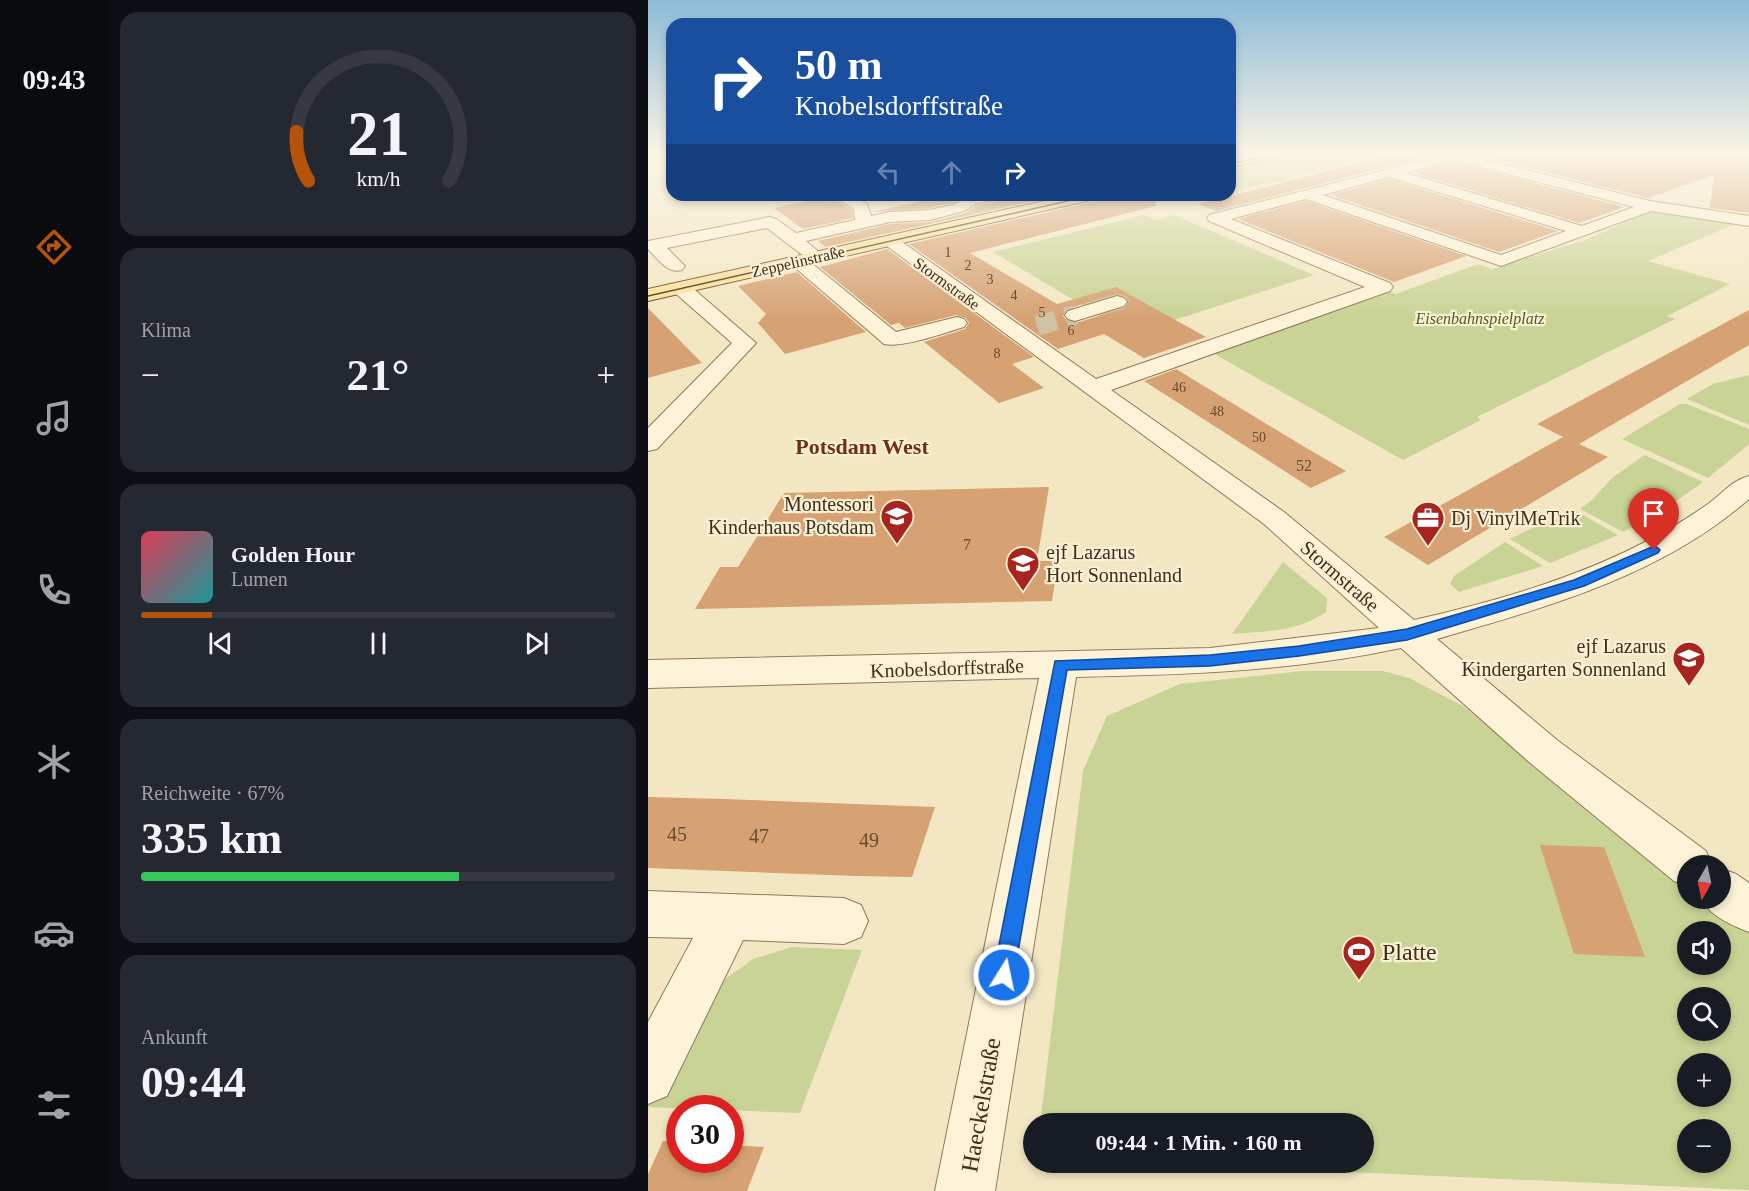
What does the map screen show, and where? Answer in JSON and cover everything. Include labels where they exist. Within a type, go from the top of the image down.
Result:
[{"type":"main road","name":"Zeppelinstraße","points":[[648,295],[683,280],[807,259],[1036,208]]},
{"type":"street","points":[[861,208],[864,223]]},
{"type":"street","points":[[794,239],[890,217],[930,215],[959,208]]},
{"type":"street","points":[[1094,388],[1383,286],[1215,218],[1258,208]]},
{"type":"street","points":[[1346,208],[1501,261],[1646,208]]},
{"type":"street","points":[[1505,208],[1582,231]]},
{"type":"street","points":[[1660,208],[1749,221]]},
{"type":"street","points":[[648,443],[745,343],[683,280],[654,245],[770,222],[794,239],[807,259],[892,339],[988,313]]},
{"type":"street","name":"Stormstraße","points":[[889,241],[988,313],[1027,330],[1094,388],[1274,518],[1543,751],[1677,856]]},
{"type":"street","points":[[657,272],[683,280]]},
{"type":"street","points":[[1075,315],[1117,302]]},
{"type":"street","name":"Knobelsdorffstraße","points":[[648,675],[1210,660],[1299,651],[1407,634],[1579,583],[1654,550],[1701,522],[1749,484]]},
{"type":"street","name":"Haeckelstraße","points":[[965,1191],[1060,665]]},
{"type":"street","points":[[1731,897],[1749,910]]},
{"type":"street","points":[[648,914],[844,921]]},
{"type":"street","points":[[648,1077],[730,917]]},
{"type":"green space","name":"Eisenbahnspielplatz","points":[[1652,210],[1742,221],[1648,261],[1730,284],[1667,316],[1675,319],[1477,417],[1481,420],[1403,460],[1209,351],[1388,291],[1396,294],[1478,264],[1492,269],[1585,240]]},
{"type":"green space","points":[[1143,215],[1156,220],[1174,215],[1314,275],[1131,334],[993,252]]},
{"type":"green space","points":[[1749,375],[1749,425],[1687,399],[1713,384]]},
{"type":"green space","points":[[1680,404],[1687,404],[1749,429],[1749,444],[1708,478],[1622,439]]},
{"type":"green space","points":[[1645,455],[1703,482],[1675,502],[1623,532],[1580,509],[1591,501],[1613,477]]},
{"type":"green space","points":[[1576,511],[1618,535],[1550,563],[1510,539],[1528,530]]},
{"type":"green space","points":[[1505,542],[1543,566],[1459,592],[1450,584],[1454,576]]},
{"type":"green space","points":[[1283,562],[1327,598],[1326,612],[1315,619],[1293,627],[1232,634]]},
{"type":"green space","points":[[1302,671],[1383,671],[1409,678],[1463,706],[1677,875],[1677,909],[1720,909],[1749,931],[1749,1190],[1372,1173],[1374,1173],[1374,1113],[1041,1113],[1083,771],[1107,716],[1180,684]]},
{"type":"green space","points":[[792,947],[862,950],[800,1113],[744,1111],[744,1095],[666,1095],[666,1108],[648,1107],[648,1101],[717,985],[753,959]]},
{"type":"building","points":[[774,208],[848,208],[852,210],[853,218],[803,229]]},
{"type":"building","points":[[892,208],[932,208],[930,208],[872,212]]},
{"type":"building","points":[[974,208],[1004,208],[826,247],[818,241],[890,224],[931,222],[965,213]]},
{"type":"building","points":[[1068,208],[1150,208],[970,253],[1057,304],[1116,287],[1206,337],[1144,358],[1104,334],[1058,349],[909,244]],"holes":[[[1116,294],[1125,296],[1129,301],[1125,308],[1076,323],[1067,321],[1063,316],[1067,309]]]},
{"type":"building","points":[[1207,208],[1229,208],[1216,211]]},
{"type":"building","points":[[1281,208],[1325,208],[1466,256],[1394,282],[1238,219]]},
{"type":"building","points":[[1368,208],[1482,208],[1558,231],[1499,252]]},
{"type":"building","points":[[1528,208],[1622,208],[1579,223]]},
{"type":"building","points":[[1710,208],[1749,208],[1749,213]]},
{"type":"building","points":[[887,249],[1034,357],[1012,364],[1044,388],[999,403],[924,342],[965,329],[969,323],[966,318],[956,315],[905,328],[899,323],[891,325],[820,267]]},
{"type":"building","points":[[797,272],[866,332],[785,354],[758,323],[766,314],[738,286]]},
{"type":"building","points":[[648,308],[702,363],[648,378]]},
{"type":"building","points":[[1749,310],[1749,345],[1579,444],[1608,457],[1428,565],[1384,537],[1563,437],[1537,424]]},
{"type":"building","points":[[1176,369],[1346,471],[1311,488],[1144,381]]},
{"type":"building","points":[[1049,487],[1037,561],[1058,561],[1052,601],[695,609],[720,567],[738,567],[784,493]]},
{"type":"building","points":[[648,797],[935,807],[912,877],[856,876],[648,868]]},
{"type":"building","points":[[1540,845],[1604,847],[1645,957],[1574,954]]},
{"type":"building","points":[[663,1141],[666,1141],[666,1173],[744,1173],[744,1146],[764,1147],[747,1191],[648,1191],[648,1174]]},
{"type":"tunnel","points":[[1037,326],[1075,315]]},
{"type":"tram line","points":[[648,296],[1038,208]]},
{"type":"place","name":"Montessori Kinderhaus Potsdam","points":[[897,545]]},
{"type":"place","name":"Dj VinylMeTrik","points":[[1428,547]]},
{"type":"place","name":"ejf Lazarus Hort Sonnenland","points":[[1023,592]]},
{"type":"place","name":"ejf Lazarus Kindergarten Sonnenland","points":[[1689,687]]},
{"type":"place","name":"Platte","points":[[1359,981]]},
{"type":"district","name":"Potsdam West","points":[[862,446]]},
{"type":"route","points":[[1004,975],[1060,665],[1210,660],[1299,651],[1407,634],[1500,609],[1579,583],[1654,550]]}]
